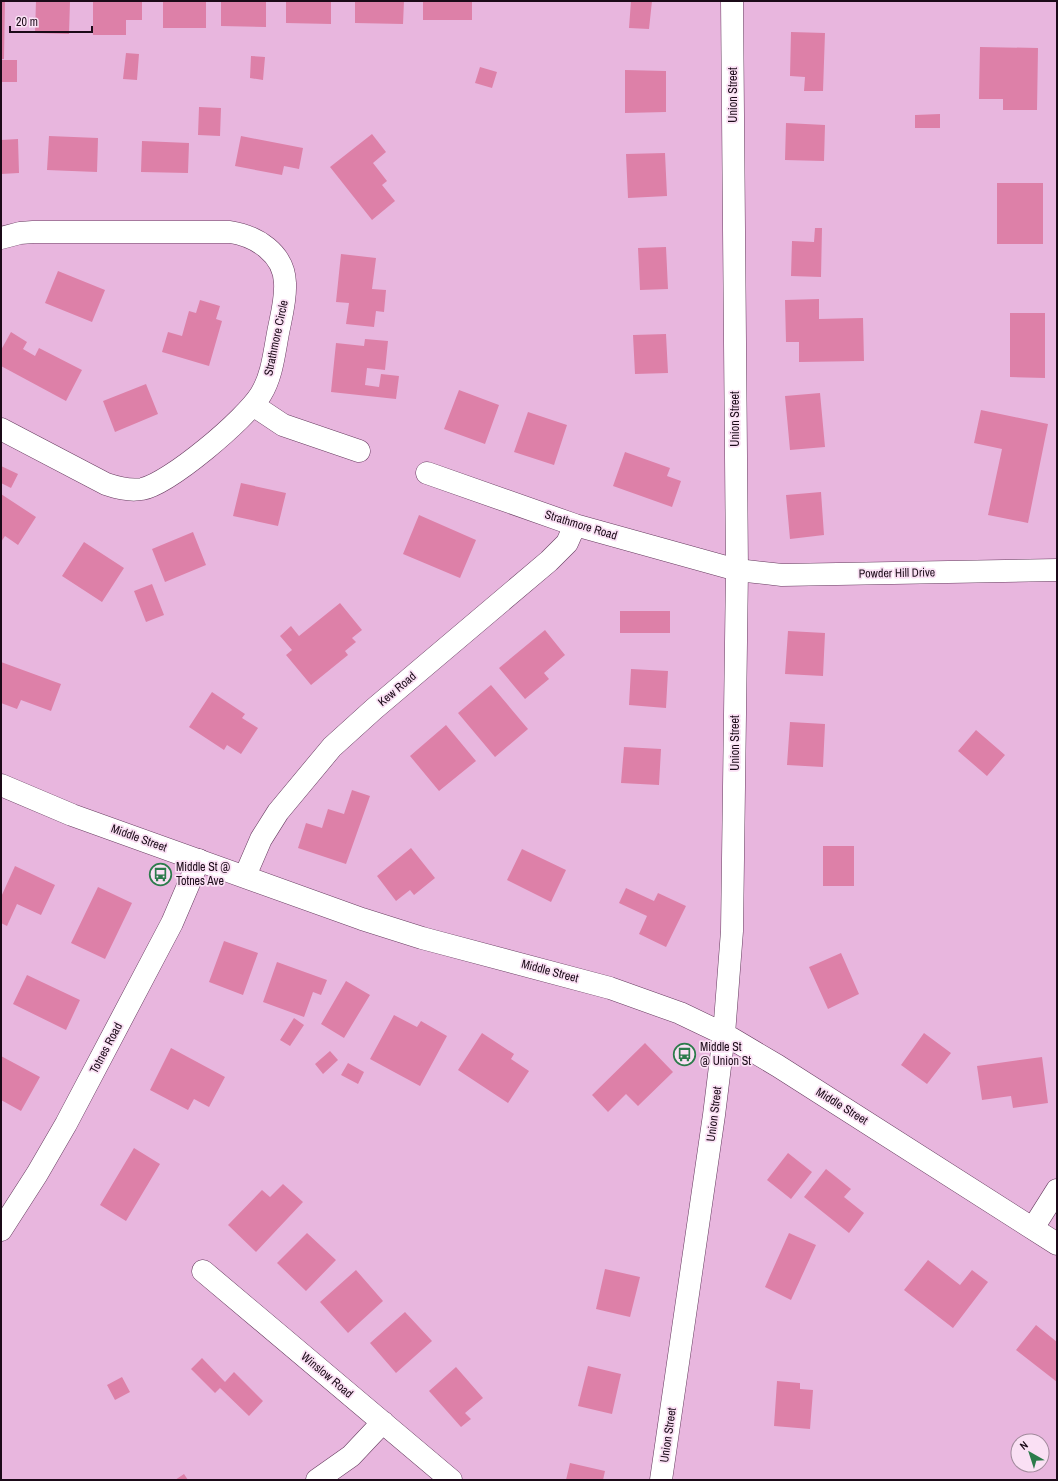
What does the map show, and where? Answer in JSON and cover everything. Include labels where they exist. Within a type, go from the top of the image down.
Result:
[{"type":"street","name":"Union Street","points":[[661,1480],[712,1134],[724,1034],[734,891],[736,570],[732,1]]},
{"type":"street","name":"Strathmore Circle","points":[[1,238],[20,233],[33,232],[230,232],[242,234],[263,244],[278,260],[283,270],[285,281],[285,294],[272,369],[268,380],[253,405],[227,431],[168,477],[156,484],[142,489],[119,489],[106,484],[1,429]]},
{"type":"street","points":[[253,405],[283,425],[359,451]]},
{"type":"street","name":"Strathmore Road","points":[[427,472],[575,525],[736,570]]},
{"type":"street","name":"Kew Road","points":[[245,876],[261,839],[278,812],[332,748],[374,709],[549,561],[567,543],[575,525]]},
{"type":"street","name":"Powder Hill Drive","points":[[736,570],[782,574],[1057,570]]},
{"type":"street","name":"Middle Street","points":[[1,785],[72,815],[400,932],[618,990],[680,1013],[724,1034],[778,1066],[1057,1244]]},
{"type":"street","name":"Totnes Road","points":[[1,1230],[37,1174],[66,1124],[172,923],[199,860]]},
{"type":"street","points":[[1033,1228],[1057,1190]]},
{"type":"street","name":"Winslow Road","points":[[203,1271],[451,1480]]},
{"type":"street","points":[[318,1480],[352,1456],[383,1422]]},
{"type":"building","points":[[1,1],[5,1],[4,59],[1,59]]},
{"type":"building","points":[[36,1],[70,1],[69,34],[35,33]]},
{"type":"building","points":[[93,1],[142,1],[142,20],[126,20],[126,35],[93,35]]},
{"type":"building","points":[[163,1],[206,1],[206,28],[163,28]]},
{"type":"building","points":[[221,1],[266,1],[266,27],[221,26]]},
{"type":"building","points":[[286,1],[331,1],[331,24],[286,23]]},
{"type":"building","points":[[355,1],[404,1],[403,24],[355,23]]},
{"type":"building","points":[[423,1],[472,1],[472,20],[423,20]]},
{"type":"building","points":[[631,1],[652,1],[649,29],[629,28]]},
{"type":"building","points":[[791,32],[825,33],[823,91],[804,91],[805,77],[790,76]]},
{"type":"building","points":[[980,47],[1038,48],[1037,110],[1003,110],[1003,99],[979,99]]},
{"type":"building","points":[[126,53],[139,54],[137,80],[123,79]]},
{"type":"building","points":[[251,56],[265,57],[263,80],[250,78]]},
{"type":"building","points":[[2,60],[17,60],[17,82],[2,82]]},
{"type":"building","points":[[480,67],[497,72],[492,88],[475,83]]},
{"type":"building","points":[[625,70],[666,71],[666,112],[625,113]]},
{"type":"building","points":[[199,107],[221,108],[220,136],[198,135]]},
{"type":"building","points":[[940,114],[940,128],[915,128],[915,115]]},
{"type":"building","points":[[786,123],[825,125],[824,161],[785,160]]},
{"type":"building","points":[[372,134],[386,152],[373,163],[387,181],[382,185],[395,201],[372,220],[330,167]]},
{"type":"building","points":[[49,136],[98,138],[97,172],[47,170]]},
{"type":"building","points":[[241,136],[303,148],[299,169],[284,166],[282,175],[235,166]]},
{"type":"building","points":[[18,139],[19,173],[1,174],[1,140]]},
{"type":"building","points":[[142,141],[189,143],[188,173],[141,172]]},
{"type":"building","points":[[665,153],[667,196],[628,198],[626,154]]},
{"type":"building","points":[[997,183],[1043,183],[1043,244],[997,244]]},
{"type":"building","points":[[815,228],[822,228],[821,277],[791,276],[792,241],[814,242]]},
{"type":"building","points":[[666,247],[668,289],[640,290],[638,248]]},
{"type":"building","points":[[341,254],[376,258],[372,289],[386,290],[384,312],[376,311],[374,327],[346,324],[349,303],[336,302]]},
{"type":"building","points":[[58,271],[105,290],[92,322],[45,303]]},
{"type":"building","points":[[819,299],[819,319],[863,318],[864,361],[799,362],[799,342],[786,342],[785,300]]},
{"type":"building","points":[[200,300],[220,306],[216,319],[222,321],[209,366],[162,352],[168,332],[182,336],[189,311],[196,313]]},
{"type":"building","points":[[1010,313],[1045,313],[1045,378],[1010,377]]},
{"type":"building","points":[[11,332],[27,342],[23,349],[35,356],[39,348],[82,370],[66,401],[1,366],[1,350]]},
{"type":"building","points":[[666,334],[668,373],[635,374],[633,335]]},
{"type":"building","points":[[365,339],[388,341],[385,370],[367,368],[365,385],[379,387],[381,374],[399,376],[396,399],[331,392],[336,343],[364,346]]},
{"type":"building","points":[[146,384],[158,414],[115,432],[103,401]]},
{"type":"building","points":[[459,390],[499,405],[485,444],[444,429]]},
{"type":"building","points":[[820,393],[825,447],[790,450],[785,396]]},
{"type":"building","points":[[981,410],[1048,424],[1028,523],[988,515],[1002,449],[974,443]]},
{"type":"building","points":[[528,412],[567,425],[554,465],[514,452]]},
{"type":"building","points":[[625,452],[670,468],[667,476],[681,481],[672,507],[613,486]]},
{"type":"building","points":[[1,466],[18,474],[11,488],[1,483]]},
{"type":"building","points":[[241,483],[286,493],[278,526],[233,516]]},
{"type":"building","points":[[821,492],[824,535],[790,539],[786,495]]},
{"type":"building","points":[[1,494],[36,517],[18,545],[5,536],[1,542]]},
{"type":"building","points":[[419,515],[476,540],[460,578],[403,554]]},
{"type":"building","points":[[193,532],[206,565],[165,582],[152,549]]},
{"type":"building","points":[[84,542],[124,568],[102,602],[62,576]]},
{"type":"building","points":[[152,584],[164,615],[146,622],[134,591]]},
{"type":"building","points":[[340,603],[362,630],[352,638],[356,642],[345,651],[348,655],[311,685],[286,655],[292,650],[280,636],[291,626],[299,636]]},
{"type":"building","points":[[620,611],[670,611],[670,633],[620,633]]},
{"type":"building","points":[[545,630],[565,655],[544,673],[549,679],[525,699],[499,668]]},
{"type":"building","points":[[788,631],[825,633],[823,676],[785,674]]},
{"type":"building","points":[[1,662],[61,684],[51,711],[21,700],[17,709],[1,703]]},
{"type":"building","points":[[631,669],[668,671],[666,708],[629,705]]},
{"type":"building","points":[[491,685],[528,729],[495,757],[458,713]]},
{"type":"building","points":[[212,692],[245,714],[242,718],[258,728],[241,754],[227,745],[224,750],[189,727]]},
{"type":"building","points":[[790,722],[825,724],[823,767],[787,765]]},
{"type":"building","points":[[446,725],[476,761],[439,791],[410,756]]},
{"type":"building","points":[[976,730],[1005,755],[987,776],[958,751]]},
{"type":"building","points":[[624,747],[661,749],[659,785],[621,783]]},
{"type":"building","points":[[352,790],[370,796],[346,864],[298,848],[306,823],[322,828],[328,809],[344,814]]},
{"type":"building","points":[[823,846],[854,846],[854,886],[823,886]]},
{"type":"building","points":[[411,848],[435,878],[414,895],[410,890],[396,901],[377,876]]},
{"type":"building","points":[[522,849],[566,870],[551,902],[507,880]]},
{"type":"building","points":[[15,866],[55,885],[41,915],[17,904],[7,926],[1,923],[1,897]]},
{"type":"building","points":[[98,887],[132,903],[105,959],[71,943]]},
{"type":"building","points":[[626,888],[654,901],[658,893],[686,906],[666,947],[639,934],[647,916],[619,903]]},
{"type":"building","points":[[224,941],[258,953],[243,995],[209,982]]},
{"type":"building","points":[[841,953],[859,994],[828,1009],[809,967]]},
{"type":"building","points":[[277,962],[327,980],[321,995],[313,992],[304,1017],[263,1002]]},
{"type":"building","points":[[27,975],[80,1000],[66,1030],[13,1004]]},
{"type":"building","points":[[346,981],[370,995],[344,1038],[321,1024]]},
{"type":"building","points":[[394,1015],[417,1027],[421,1021],[447,1036],[420,1086],[370,1059]]},
{"type":"building","points":[[294,1018],[304,1025],[290,1046],[280,1040]]},
{"type":"building","points":[[482,1033],[514,1054],[511,1059],[529,1071],[508,1103],[458,1070]]},
{"type":"building","points":[[924,1033],[951,1053],[927,1084],[901,1065]]},
{"type":"building","points":[[645,1043],[673,1072],[638,1106],[626,1094],[608,1112],[592,1095]]},
{"type":"building","points":[[171,1048],[225,1077],[209,1107],[194,1099],[188,1110],[150,1090]]},
{"type":"building","points":[[330,1051],[338,1060],[323,1074],[315,1064]]},
{"type":"building","points":[[1,1056],[40,1077],[21,1111],[1,1100]]},
{"type":"building","points":[[1042,1057],[1048,1103],[1013,1108],[1011,1096],[982,1100],[977,1066]]},
{"type":"building","points":[[348,1063],[364,1072],[358,1084],[341,1075]]},
{"type":"building","points":[[134,1148],[160,1164],[126,1221],[100,1205]]},
{"type":"building","points":[[788,1153],[812,1172],[791,1199],[767,1180]]},
{"type":"building","points":[[826,1169],[851,1189],[844,1197],[864,1213],[849,1233],[804,1197]]},
{"type":"building","points":[[283,1184],[303,1202],[256,1252],[228,1225],[262,1190],[270,1197]]},
{"type":"building","points":[[307,1233],[336,1260],[306,1291],[277,1263]]},
{"type":"building","points":[[789,1233],[816,1245],[791,1300],[765,1287]]},
{"type":"building","points":[[928,1260],[960,1285],[972,1270],[988,1282],[953,1328],[904,1290]]},
{"type":"building","points":[[605,1269],[640,1277],[630,1317],[596,1309]]},
{"type":"building","points":[[356,1270],[383,1301],[348,1333],[320,1302]]},
{"type":"building","points":[[405,1312],[432,1341],[396,1373],[370,1343]]},
{"type":"building","points":[[1036,1325],[1057,1342],[1057,1382],[1016,1350]]},
{"type":"building","points":[[202,1358],[225,1382],[234,1372],[263,1401],[249,1416],[220,1388],[215,1393],[191,1369]]},
{"type":"building","points":[[588,1366],[621,1374],[612,1414],[578,1406]]},
{"type":"building","points":[[456,1367],[483,1398],[465,1413],[471,1419],[461,1427],[429,1391]]},
{"type":"building","points":[[122,1377],[130,1392],[115,1400],[107,1385]]},
{"type":"building","points":[[777,1381],[800,1383],[800,1389],[813,1390],[810,1429],[774,1426]]},
{"type":"building","points":[[570,1463],[605,1471],[603,1480],[566,1480]]},
{"type":"building","points":[[184,1474],[188,1480],[175,1480]]},
{"type":"place","name":"Middle St @ Totnes Ave","points":[[160,874]]},
{"type":"place","name":"Middle St @ Union St","points":[[685,1054]]}]
